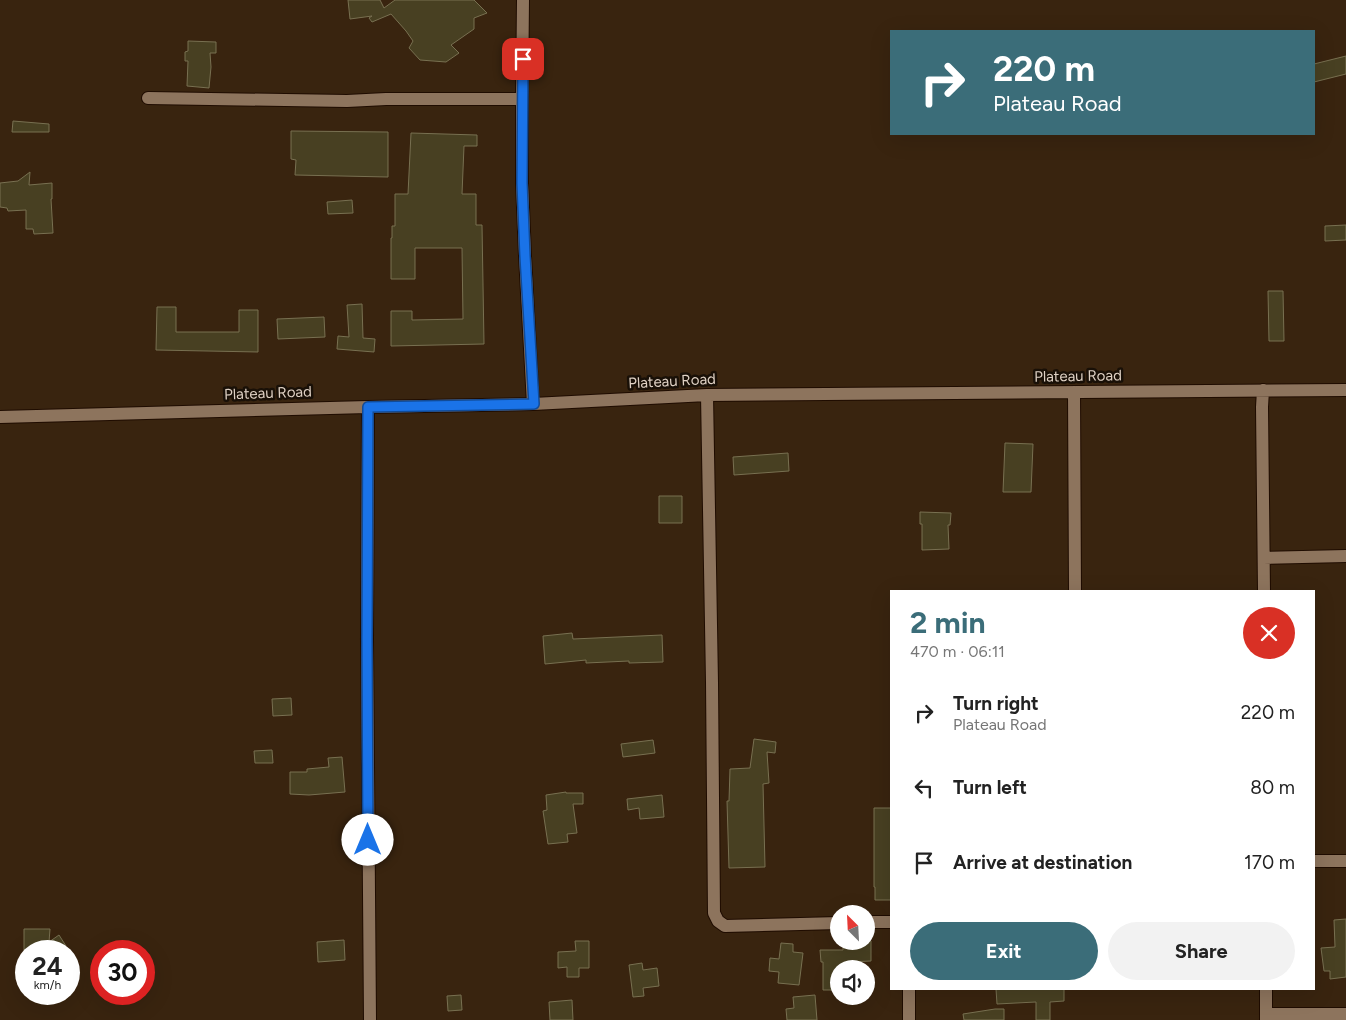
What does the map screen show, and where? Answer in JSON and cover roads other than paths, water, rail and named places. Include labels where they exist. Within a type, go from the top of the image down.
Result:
[{"type":"street","points":[[523,0],[522,183],[534,404]]},
{"type":"street","points":[[148,98],[347,101],[386,99],[522,99]]},
{"type":"street","points":[[1263,390],[1264,590]]},
{"type":"street","name":"Plateau Road","points":[[0,417],[534,404],[707,396],[1346,390]]},
{"type":"street","points":[[1074,392],[1075,590]]},
{"type":"street","points":[[707,396],[714,913],[718,921],[725,926],[830,923]]},
{"type":"street","points":[[368,407],[367,650],[370,1020]]},
{"type":"street","points":[[1264,558],[1346,556]]},
{"type":"street","points":[[1315,861],[1346,860]]},
{"type":"street","points":[[875,922],[890,922]]},
{"type":"street","points":[[909,990],[909,1020]]},
{"type":"street","points":[[1266,990],[1266,1017],[1346,1014]]}]
